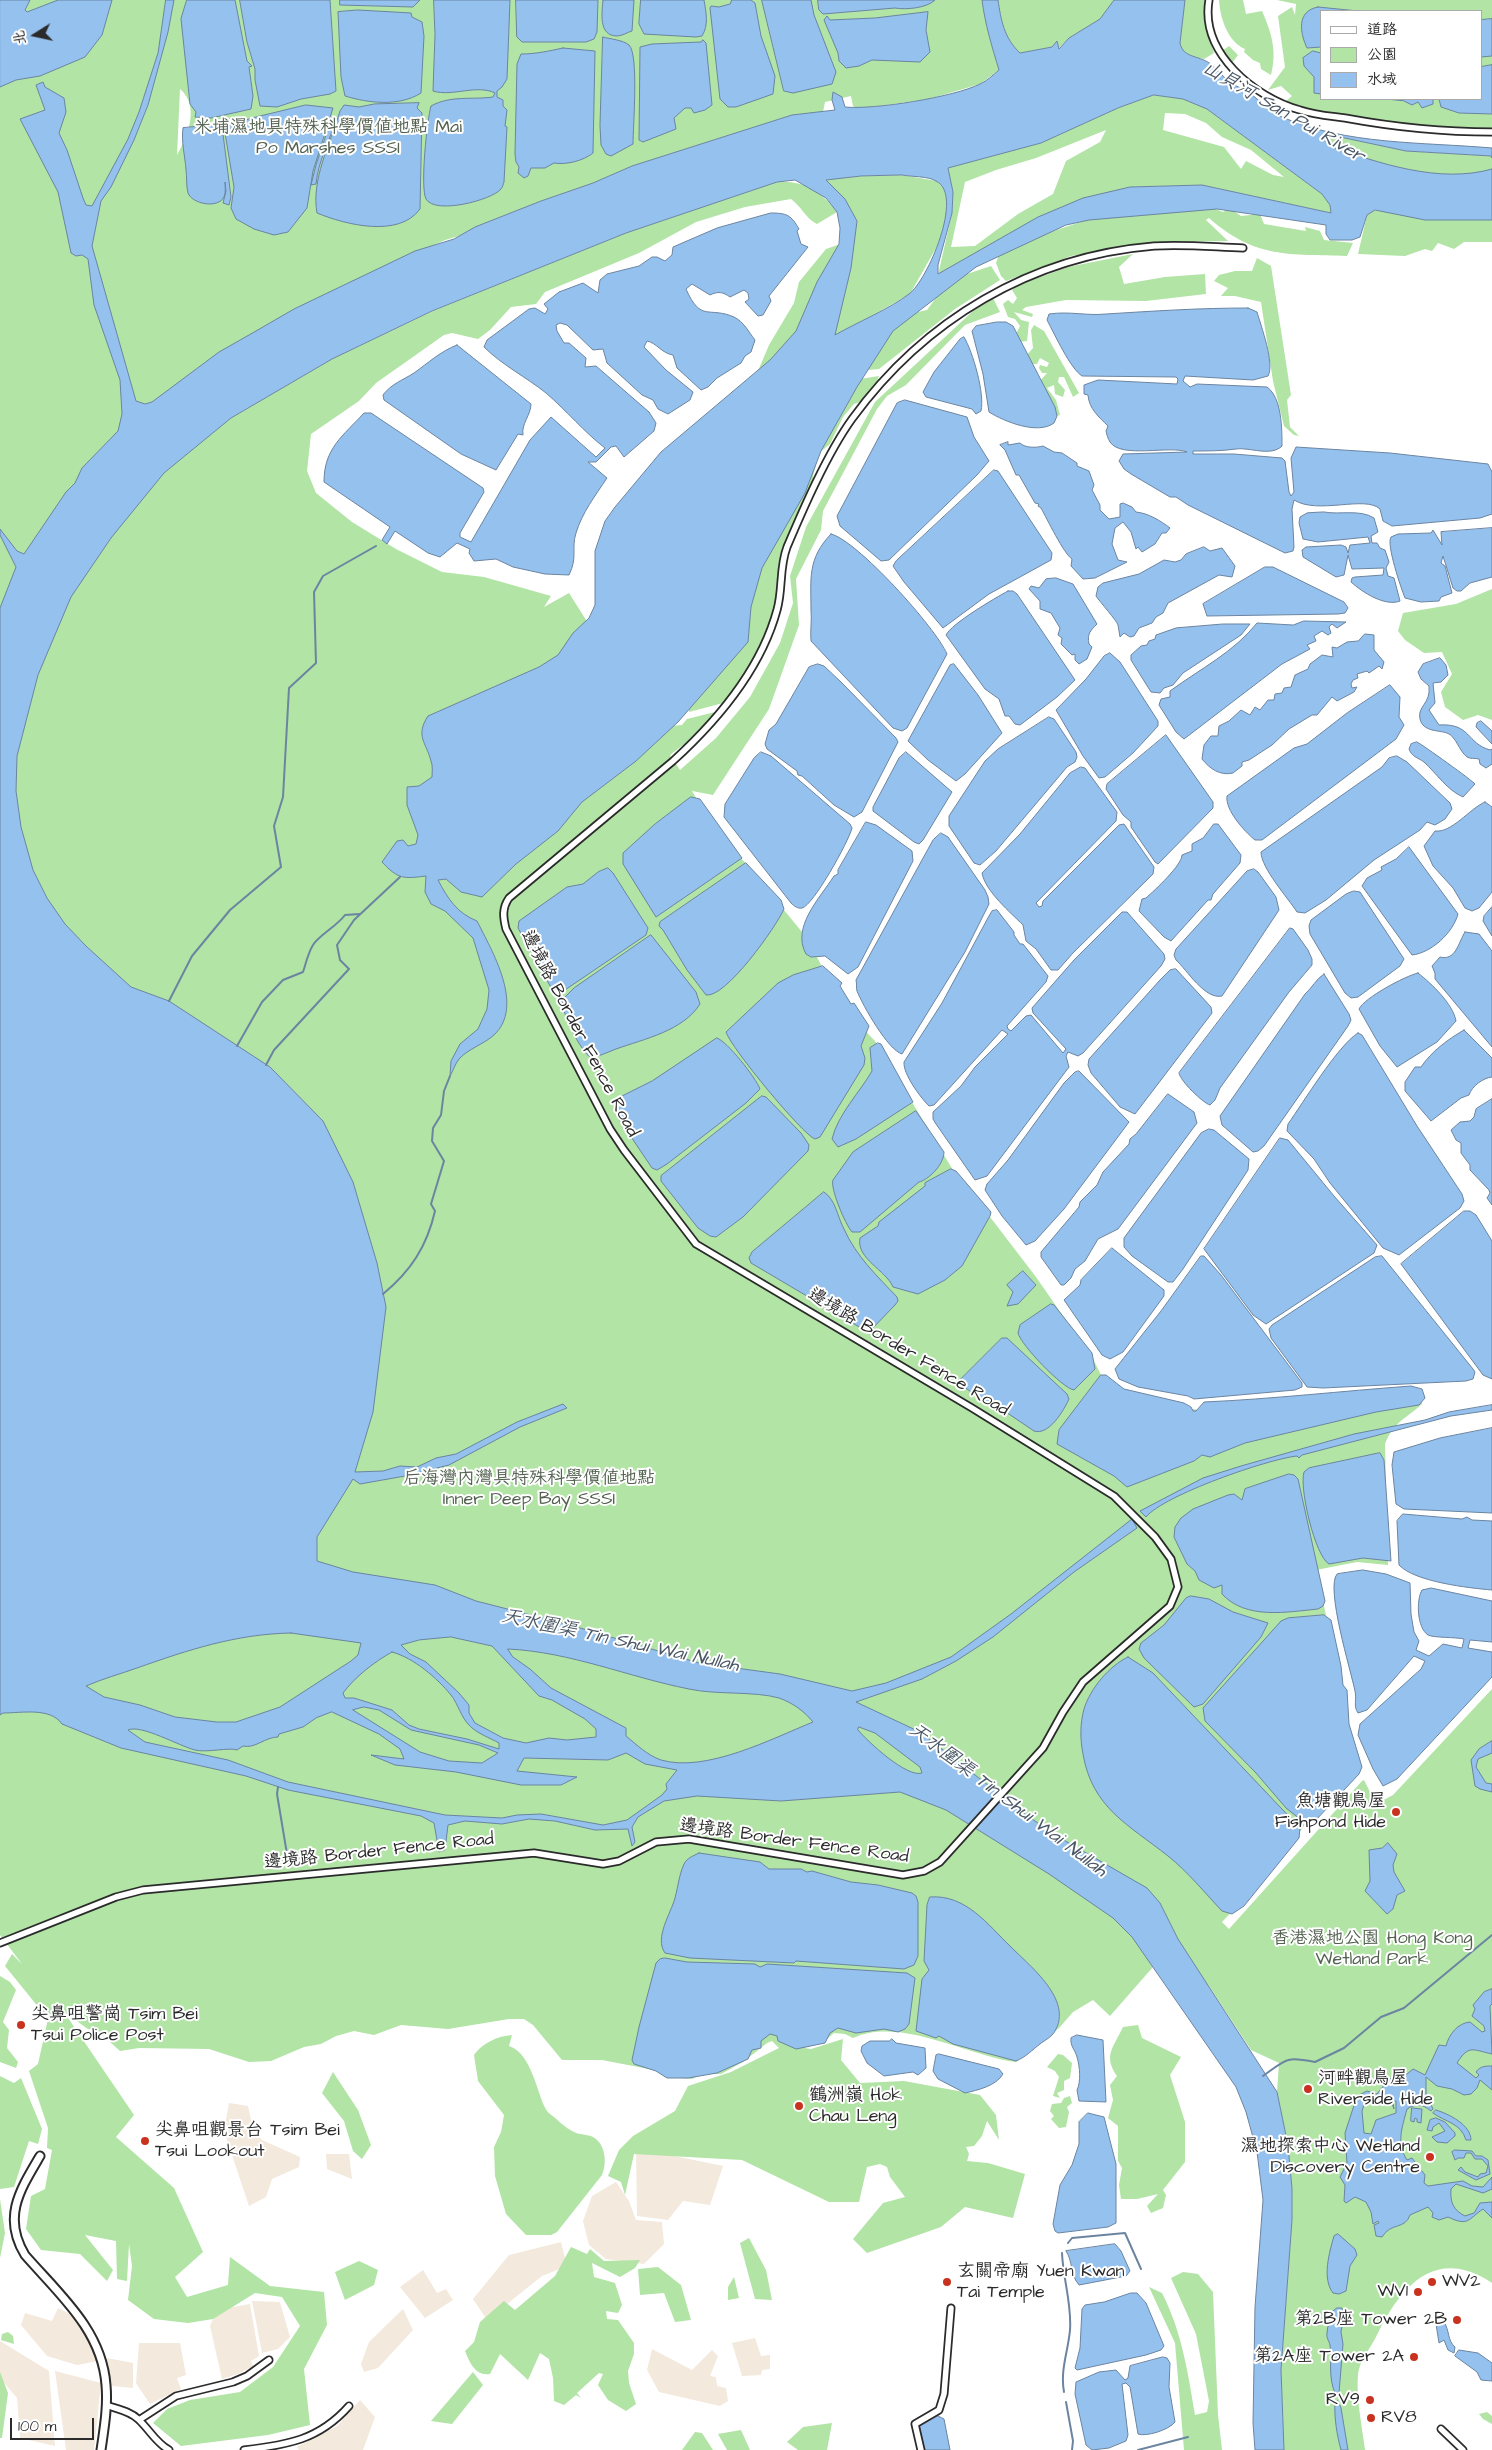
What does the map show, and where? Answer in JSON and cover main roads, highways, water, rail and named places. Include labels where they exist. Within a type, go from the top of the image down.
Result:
[{"type":"water","points":[[0,0],[30,0],[25,10],[27,12],[58,0],[112,0],[102,35],[85,57],[40,76],[16,80],[0,87]]},
{"type":"water","name":"天水圍渠 Tin Shui Wai Nullah","points":[[166,0],[174,0],[168,32],[148,105],[134,140],[111,187],[101,201],[92,246],[136,401],[145,404],[152,402],[219,352],[294,309],[415,251],[454,239],[475,227],[593,183],[632,166],[792,115],[835,110],[832,100],[833,92],[842,97],[845,107],[858,107],[914,102],[952,94],[980,84],[988,80],[999,70],[991,44],[982,0],[998,0],[1002,22],[1007,35],[1020,53],[1052,47],[1057,41],[1059,49],[1069,38],[1100,19],[1114,0],[1185,0],[1180,43],[1185,52],[1208,62],[1231,83],[1249,92],[1282,117],[1332,133],[1358,138],[1492,148],[1492,158],[1491,156],[1406,151],[1326,134],[1322,137],[1329,146],[1409,170],[1451,174],[1472,173],[1492,169],[1492,220],[1425,220],[1375,210],[1367,215],[1360,237],[1352,240],[1330,240],[1326,234],[1326,225],[1217,209],[1089,220],[1066,225],[976,267],[893,331],[857,387],[821,451],[805,493],[762,568],[751,607],[748,642],[678,722],[636,761],[582,802],[558,831],[516,864],[482,897],[461,892],[446,879],[438,880],[454,905],[464,914],[477,921],[503,978],[507,1009],[503,1023],[494,1035],[459,1059],[450,1076],[451,1061],[460,1044],[478,1029],[487,1009],[489,990],[473,938],[445,911],[431,904],[425,892],[426,876],[401,877],[392,872],[382,862],[397,841],[403,840],[408,846],[416,844],[418,835],[407,805],[407,787],[419,786],[432,777],[432,763],[422,734],[424,723],[428,716],[539,667],[558,655],[573,633],[589,618],[595,605],[595,551],[605,521],[615,507],[661,452],[770,360],[796,331],[817,282],[839,244],[840,228],[837,212],[826,198],[795,180],[777,182],[626,233],[432,311],[332,359],[231,418],[164,473],[111,538],[71,597],[38,675],[17,756],[16,791],[21,827],[33,870],[47,898],[65,924],[131,987],[169,1001],[270,1067],[323,1121],[353,1182],[377,1263],[386,1307],[373,1412],[355,1472],[383,1471],[400,1466],[417,1467],[436,1458],[456,1454],[517,1422],[563,1404],[567,1408],[520,1427],[449,1465],[405,1476],[360,1484],[353,1479],[317,1537],[317,1561],[353,1572],[435,1585],[476,1601],[570,1625],[699,1663],[780,1674],[852,1691],[886,1683],[951,1657],[1011,1614],[1132,1519],[1137,1528],[1074,1572],[993,1637],[956,1661],[922,1679],[856,1702],[920,1732],[1025,1814],[1055,1835],[1147,1888],[1160,1903],[1178,1939],[1277,2092],[1288,2145],[1292,2189],[1292,2220],[1281,2370],[1284,2450],[1255,2450],[1253,2423],[1255,2307],[1263,2200],[1257,2152],[1246,2112],[1236,2087],[1132,1937],[1113,1918],[1049,1874],[946,1810],[900,1792],[781,1801],[697,1796],[664,1801],[638,1817],[632,1827],[635,1842],[632,1846],[628,1829],[595,1830],[555,1821],[529,1819],[502,1824],[465,1821],[448,1825],[445,1850],[439,1852],[434,1823],[421,1816],[288,1790],[246,1776],[121,1748],[62,1724],[57,1719],[43,1713],[3,1713],[0,1715],[0,608],[16,567],[0,535],[0,529],[17,551],[24,554],[66,492],[75,483],[82,468],[118,431],[122,414],[120,380],[94,305],[88,259],[82,255],[76,256],[71,253],[58,192],[20,119],[45,110],[36,85],[43,82],[45,87],[64,98],[66,112],[59,133],[67,150],[86,205],[92,206],[128,139],[158,53]],"holes":[[[1154,95],[1183,99],[1207,109],[1322,194],[1330,205],[1331,213],[1202,185],[1130,187],[1083,198],[1038,217],[938,274],[938,265],[952,213],[953,192],[948,168],[1041,143],[1118,108]],[[902,175],[929,178],[936,181],[944,189],[947,203],[940,238],[925,273],[917,286],[893,305],[835,335],[851,268],[857,221],[845,199],[826,180],[861,176]],[[291,1633],[361,1643],[358,1655],[351,1661],[280,1707],[236,1722],[217,1722],[175,1717],[140,1705],[104,1697],[86,1686],[194,1649],[251,1636]],[[451,1637],[492,1646],[539,1696],[552,1700],[585,1719],[596,1729],[596,1737],[567,1740],[549,1738],[526,1743],[503,1738],[475,1723],[469,1713],[469,1705],[459,1693],[426,1662],[410,1654],[401,1645],[419,1640]],[[508,1649],[531,1651],[577,1660],[666,1684],[700,1691],[759,1694],[779,1698],[798,1708],[813,1722],[758,1745],[718,1758],[679,1763],[661,1760],[647,1753],[626,1736],[626,1728],[551,1688],[513,1657]],[[392,1652],[409,1659],[424,1669],[451,1695],[469,1725],[479,1733],[499,1743],[499,1749],[467,1739],[419,1729],[409,1725],[392,1710],[354,1698],[345,1698],[343,1693],[348,1687],[378,1660]],[[364,1707],[379,1710],[411,1730],[479,1745],[498,1753],[482,1763],[449,1761],[420,1752],[353,1710]],[[332,1712],[379,1734],[400,1749],[404,1759],[371,1755],[395,1765],[456,1772],[521,1785],[561,1785],[577,1777],[517,1771],[524,1758],[608,1760],[626,1753],[645,1764],[677,1770],[666,1784],[667,1789],[662,1795],[627,1820],[603,1825],[541,1814],[502,1818],[445,1815],[288,1782],[228,1760],[145,1742],[128,1730],[142,1730],[200,1751],[237,1750],[243,1746],[252,1746],[278,1737],[279,1734],[303,1727],[316,1718]],[[859,1727],[875,1733],[920,1767],[922,1773],[915,1773],[898,1765],[858,1730]]]},
{"type":"water","points":[[187,0],[235,0],[247,61],[252,66],[249,67],[253,96],[251,109],[211,118],[195,117],[196,112],[190,104],[181,19]]},
{"type":"water","points":[[240,0],[330,0],[336,91],[277,107],[260,106],[255,69],[247,42]]},
{"type":"water","points":[[340,0],[420,0],[413,7],[340,5]]},
{"type":"water","points":[[434,0],[510,0],[507,79],[497,91],[497,97],[503,100],[503,106],[507,110],[503,186],[496,193],[487,197],[451,206],[431,204],[426,199],[424,192],[425,153],[431,106],[446,100],[493,97],[495,93],[480,90],[448,93],[433,91]]},
{"type":"water","points":[[516,0],[598,0],[597,32],[594,39],[586,42],[522,42],[517,37]]},
{"type":"water","points":[[603,0],[634,0],[632,31],[617,36],[607,32],[602,22]]},
{"type":"water","points":[[641,0],[704,0],[706,23],[702,36],[644,34],[639,24]]},
{"type":"water","points":[[732,0],[751,0],[755,3],[761,36],[775,76],[773,94],[736,107],[728,107],[720,99],[710,8],[711,6],[719,7],[730,4]]},
{"type":"water","points":[[762,0],[811,0],[814,15],[836,72],[832,84],[793,93],[784,91]]},
{"type":"water","points":[[818,0],[935,0],[927,5],[916,8],[823,14],[819,10]]},
{"type":"water","points":[[1318,7],[1348,10],[1320,10],[1320,47],[1307,48],[1303,36],[1302,23],[1306,13]]},
{"type":"water","points":[[358,10],[411,13],[412,17],[422,22],[424,36],[421,93],[393,102],[373,102],[345,96],[341,77],[338,12]]},
{"type":"water","points":[[928,12],[926,30],[930,52],[920,62],[872,60],[859,66],[846,68],[839,61],[838,53],[824,20],[827,16],[830,20],[875,18]]},
{"type":"water","points":[[1492,19],[1492,56],[1482,57],[1482,20]]},
{"type":"water","points":[[603,37],[629,45],[632,51],[635,76],[633,144],[611,156],[606,154],[601,145]]},
{"type":"water","points":[[703,40],[706,43],[712,105],[705,110],[694,113],[691,108],[685,108],[674,118],[676,129],[643,142],[639,140],[640,47],[652,44],[701,42]]},
{"type":"water","points":[[563,48],[595,51],[593,153],[574,162],[554,163],[545,168],[531,168],[528,176],[524,178],[518,173],[519,167],[515,154],[517,64],[521,54]]},
{"type":"water","points":[[1313,51],[1320,53],[1320,94],[1314,93],[1314,77],[1304,66],[1303,58]]},
{"type":"water","points":[[1492,65],[1492,114],[1459,113],[1441,107],[1439,100],[1482,100],[1482,67]]},
{"type":"water","points":[[1396,100],[1433,100],[1433,104],[1422,108],[1418,102],[1412,105],[1404,101]]},
{"type":"water","points":[[419,103],[417,108],[422,113],[420,209],[411,218],[399,224],[386,226],[357,225],[317,213],[317,188],[322,162],[340,111],[344,105],[359,107],[374,104]]},
{"type":"water","points":[[306,105],[333,108],[313,171],[307,208],[288,232],[274,235],[254,229],[236,219],[231,208],[234,187],[224,127]]},
{"type":"water","points":[[332,118],[336,119],[319,167],[316,184],[311,185],[316,165]]},
{"type":"water","points":[[215,125],[221,136],[219,127],[222,126],[231,197],[229,205],[223,203],[226,191],[225,182],[224,197],[216,203],[205,204],[194,200],[190,197],[187,190],[183,128]]},
{"type":"water","points":[[771,213],[785,214],[791,218],[799,229],[797,231],[801,244],[808,247],[769,296],[771,301],[763,315],[758,316],[745,302],[749,299],[748,293],[744,290],[730,297],[720,293],[710,295],[692,284],[686,289],[691,300],[701,310],[734,317],[746,327],[755,340],[751,352],[745,356],[741,363],[701,390],[677,368],[673,355],[647,341],[644,347],[666,370],[693,392],[690,400],[668,414],[658,409],[653,400],[642,395],[607,363],[603,349],[593,350],[567,325],[560,323],[556,325],[557,331],[564,343],[569,343],[586,358],[585,367],[596,366],[649,412],[656,423],[654,431],[624,457],[616,446],[611,447],[596,462],[588,462],[607,478],[582,518],[575,539],[572,569],[569,575],[545,574],[513,567],[496,559],[474,561],[469,553],[470,549],[457,543],[440,557],[428,553],[395,531],[387,544],[382,540],[390,527],[324,482],[327,460],[336,443],[364,413],[371,413],[483,488],[484,492],[460,533],[460,537],[471,542],[530,440],[551,417],[596,457],[605,448],[546,393],[484,347],[487,340],[529,309],[535,308],[545,314],[548,309],[544,304],[559,292],[583,283],[598,293],[600,280],[607,274],[639,266],[652,257],[665,261],[672,255],[673,247],[717,228]]},
{"type":"water","points":[[1248,308],[1257,312],[1264,335],[1270,363],[1268,376],[1253,380],[1185,376],[1183,381],[1190,387],[1197,384],[1267,387],[1276,398],[1281,423],[1282,446],[1272,451],[1241,449],[1193,451],[1193,454],[1234,454],[1282,458],[1285,461],[1291,496],[1294,492],[1291,458],[1296,447],[1390,453],[1488,464],[1492,472],[1492,514],[1480,518],[1392,526],[1383,521],[1380,509],[1373,505],[1315,506],[1294,500],[1292,509],[1294,547],[1293,551],[1285,553],[1188,505],[1176,497],[1170,497],[1124,469],[1119,461],[1123,454],[1187,452],[1179,450],[1135,451],[1116,447],[1108,438],[1106,431],[1108,426],[1092,409],[1088,395],[1084,394],[1084,385],[1098,380],[1177,384],[1178,379],[1176,377],[1082,376],[1077,372],[1058,342],[1047,320],[1049,314],[1099,314]]},
{"type":"water","points":[[1006,322],[1013,326],[1055,407],[1057,416],[1054,423],[1039,428],[1021,426],[989,412],[983,374],[972,331],[976,326]]},
{"type":"water","points":[[964,337],[980,384],[982,404],[981,411],[976,414],[972,409],[926,397],[923,392],[934,372],[960,339]]},
{"type":"water","points":[[457,345],[531,404],[523,427],[523,435],[518,434],[496,470],[461,454],[384,400],[383,395],[393,385]]},
{"type":"water","points":[[905,400],[967,417],[974,437],[989,461],[977,475],[889,560],[881,561],[840,526],[837,516],[897,403]]},
{"type":"water","points":[[1008,442],[1008,445],[1020,443],[1031,447],[1043,446],[1054,452],[1062,453],[1077,463],[1077,466],[1089,471],[1094,485],[1092,490],[1100,505],[1100,510],[1109,519],[1120,517],[1120,504],[1123,503],[1132,507],[1136,512],[1154,518],[1170,528],[1166,533],[1162,533],[1155,544],[1142,552],[1138,547],[1136,549],[1131,532],[1123,522],[1115,528],[1112,544],[1118,560],[1127,562],[1095,578],[1083,579],[1071,566],[1072,559],[1060,544],[1041,508],[1038,506],[1039,504],[1035,503],[1019,475],[1016,475],[1005,450],[1000,445]]},
{"type":"water","points":[[994,470],[998,471],[1052,553],[1051,560],[989,594],[943,628],[893,566],[896,561]]},
{"type":"water","points":[[1307,513],[1356,513],[1374,518],[1378,532],[1371,536],[1372,543],[1377,543],[1380,548],[1385,550],[1389,562],[1386,568],[1388,576],[1394,578],[1400,601],[1388,602],[1374,598],[1351,582],[1352,578],[1355,577],[1383,575],[1384,568],[1352,569],[1348,555],[1344,575],[1336,577],[1303,557],[1302,550],[1306,547],[1341,545],[1346,547],[1348,553],[1350,545],[1370,543],[1368,537],[1318,542],[1303,539],[1299,523],[1300,517]]},
{"type":"water","points":[[1492,528],[1492,577],[1470,583],[1461,591],[1457,591],[1453,588],[1443,556],[1441,563],[1445,566],[1452,593],[1441,597],[1439,601],[1421,602],[1405,598],[1392,557],[1391,537],[1398,534],[1431,533],[1433,530],[1442,545],[1441,532]]},
{"type":"water","points":[[831,534],[859,552],[895,586],[928,625],[947,654],[907,728],[902,731],[893,728],[811,641],[812,570],[818,552]]},
{"type":"water","points":[[1204,547],[1210,551],[1222,548],[1235,566],[1232,577],[1219,575],[1168,603],[1163,613],[1156,617],[1152,623],[1139,628],[1134,636],[1130,637],[1124,633],[1120,637],[1117,623],[1096,596],[1098,587],[1103,583],[1139,574],[1164,560],[1175,562],[1181,560],[1186,554]]},
{"type":"water","points":[[1265,567],[1273,567],[1344,602],[1348,608],[1345,613],[1338,614],[1207,616],[1203,604]]},
{"type":"water","points":[[1056,578],[1073,584],[1097,624],[1089,635],[1088,641],[1092,647],[1087,659],[1079,664],[1075,660],[1075,654],[1072,655],[1061,644],[1062,638],[1058,635],[1060,628],[1051,613],[1040,609],[1040,601],[1029,589],[1031,586],[1039,588],[1046,579]]},
{"type":"water","points":[[1008,591],[1013,591],[1017,594],[1075,680],[1057,697],[1020,725],[1015,724],[1009,716],[1005,716],[999,699],[985,689],[946,635],[964,618]]},
{"type":"water","points":[[1304,621],[1346,622],[1337,628],[1332,624],[1329,627],[1331,633],[1328,635],[1322,631],[1314,636],[1316,641],[1307,645],[1310,649],[1282,664],[1184,739],[1176,732],[1159,705],[1161,699],[1170,697],[1170,691],[1238,643],[1257,623],[1293,625]]},
{"type":"water","points":[[1250,624],[1241,635],[1183,673],[1173,685],[1164,688],[1160,693],[1151,692],[1131,660],[1131,655],[1141,646],[1147,645],[1149,641],[1155,639],[1156,635],[1176,628]]},
{"type":"water","points":[[1365,634],[1374,635],[1374,650],[1384,662],[1382,669],[1379,666],[1369,673],[1367,671],[1357,674],[1358,678],[1353,680],[1351,684],[1352,688],[1357,687],[1354,692],[1337,701],[1332,697],[1317,715],[1312,715],[1289,729],[1272,745],[1249,760],[1242,762],[1242,766],[1233,773],[1228,774],[1216,771],[1202,759],[1204,745],[1211,736],[1218,736],[1219,726],[1229,721],[1241,710],[1250,715],[1255,707],[1260,710],[1268,700],[1274,700],[1275,694],[1282,693],[1284,688],[1291,687],[1295,675],[1308,669],[1310,664],[1322,655],[1333,657],[1332,647],[1337,648],[1347,642],[1358,641]]},
{"type":"water","points":[[1110,653],[1120,662],[1158,721],[1158,726],[1133,753],[1105,777],[1099,778],[1083,756],[1056,710],[1086,679],[1104,656]]},
{"type":"water","points":[[1440,658],[1446,665],[1448,675],[1441,682],[1433,683],[1435,703],[1429,710],[1439,725],[1457,727],[1482,747],[1492,749],[1492,764],[1486,768],[1480,764],[1479,759],[1467,757],[1450,735],[1427,728],[1420,719],[1420,711],[1428,697],[1429,686],[1421,679],[1418,672],[1423,664]]},
{"type":"water","points":[[818,664],[824,666],[841,682],[898,742],[862,812],[854,817],[834,805],[802,776],[798,775],[797,771],[767,749],[765,744],[769,730],[776,724],[809,667]]},
{"type":"water","points":[[954,664],[978,695],[1002,733],[965,774],[956,781],[928,760],[908,741],[950,665]]},
{"type":"water","points":[[1390,685],[1400,697],[1399,717],[1404,725],[1396,739],[1262,840],[1255,840],[1232,814],[1227,802],[1227,796],[1294,748],[1307,744],[1347,713]]},
{"type":"water","points":[[1049,717],[1054,719],[1076,752],[1075,762],[1067,767],[996,851],[980,865],[974,863],[949,826],[949,816],[985,761],[998,749]]},
{"type":"water","points":[[1481,721],[1492,731],[1492,744],[1476,727],[1477,723]]},
{"type":"water","points":[[1166,735],[1213,802],[1213,808],[1158,864],[1131,827],[1131,822],[1123,815],[1106,789],[1107,784]]},
{"type":"water","points":[[1417,742],[1475,784],[1463,797],[1452,790],[1424,762],[1412,754],[1409,749],[1411,744]]},
{"type":"water","points":[[761,752],[771,756],[850,824],[852,828],[838,858],[822,885],[807,905],[802,908],[796,907],[791,903],[724,817],[725,804],[754,758]]},
{"type":"water","points":[[906,752],[952,792],[919,844],[873,811],[873,807],[899,758]]},
{"type":"water","points":[[1397,756],[1407,762],[1450,803],[1452,809],[1445,819],[1435,825],[1427,822],[1420,830],[1374,860],[1326,900],[1305,913],[1297,912],[1265,866],[1261,852],[1382,767],[1389,758]]},
{"type":"water","points":[[1081,767],[1085,768],[1117,812],[1116,821],[1036,903],[1039,907],[1042,906],[1043,901],[1119,825],[1124,824],[1154,867],[1153,874],[1058,970],[1051,970],[1036,949],[1026,941],[1023,925],[993,894],[982,873],[1020,834],[1070,773]]},
{"type":"water","points":[[691,797],[700,799],[742,858],[656,917],[623,864],[623,853],[655,824]]},
{"type":"water","points":[[1485,802],[1492,807],[1492,892],[1479,908],[1472,911],[1465,908],[1453,888],[1433,866],[1424,846],[1435,831],[1441,831],[1454,825]]},
{"type":"water","points":[[866,822],[876,825],[912,851],[913,861],[858,967],[848,974],[825,956],[811,957],[806,954],[802,944],[802,934],[809,913],[834,876],[838,874],[838,870]]},
{"type":"water","points":[[1214,824],[1218,824],[1241,855],[1240,863],[1213,894],[1211,900],[1208,900],[1171,941],[1164,937],[1139,911],[1142,899],[1146,898],[1178,865],[1182,855],[1192,851],[1192,844],[1203,838]]},
{"type":"water","points":[[941,833],[948,837],[985,890],[989,904],[965,952],[902,1054],[890,1045],[870,1016],[857,991],[856,980],[933,840]]},
{"type":"water","points":[[1409,847],[1458,914],[1451,928],[1440,941],[1426,950],[1412,955],[1362,886],[1367,878],[1382,870],[1381,867],[1396,859]]},
{"type":"water","points":[[746,863],[781,900],[784,909],[750,960],[726,985],[715,993],[706,995],[687,970],[659,926],[660,922]]},
{"type":"water","points":[[608,868],[648,928],[646,935],[559,994],[554,993],[518,928],[519,921],[567,887],[583,884],[598,872]]},
{"type":"water","points":[[1254,869],[1276,897],[1279,910],[1222,996],[1216,996],[1203,989],[1176,960],[1174,955],[1176,949],[1247,871]]},
{"type":"water","points":[[1354,891],[1360,892],[1404,959],[1400,966],[1358,997],[1351,998],[1345,993],[1310,934],[1309,926],[1311,920],[1346,894]]},
{"type":"water","points":[[1492,907],[1492,936],[1483,921],[1484,916]]},
{"type":"water","points":[[997,910],[1014,932],[1020,944],[1023,944],[1048,976],[1046,982],[1007,1026],[1008,1029],[1011,1031],[1026,1016],[1031,1015],[1063,1053],[1066,1049],[1033,1013],[1032,1008],[1074,960],[1122,912],[1127,912],[1164,954],[1165,959],[1161,966],[1083,1053],[1078,1056],[1068,1052],[1066,1056],[1069,1067],[987,1176],[975,1180],[936,1124],[933,1119],[933,1112],[961,1086],[975,1067],[1008,1034],[1002,1030],[934,1105],[929,1106],[917,1091],[906,1073],[904,1062],[942,1003],[992,911]]},
{"type":"water","points":[[1290,928],[1293,929],[1308,950],[1312,959],[1312,965],[1289,992],[1220,1088],[1215,1100],[1210,1105],[1192,1091],[1180,1077],[1179,1073]]},
{"type":"water","points":[[1465,932],[1479,934],[1492,951],[1492,1047],[1435,979],[1432,966],[1440,957],[1445,958],[1453,954]]},
{"type":"water","points":[[651,935],[696,992],[700,1004],[684,1021],[662,1033],[591,1058],[581,1047],[572,1030],[562,1000],[574,988]]},
{"type":"water","points":[[823,966],[842,983],[840,986],[851,1004],[854,1003],[869,1026],[861,1046],[865,1058],[864,1065],[820,1137],[815,1139],[797,1123],[768,1090],[740,1055],[726,1032],[778,983],[793,975]]},
{"type":"water","points":[[1176,969],[1211,1007],[1212,1013],[1135,1114],[1120,1107],[1091,1073],[1088,1065],[1089,1059],[1160,980],[1170,970]]},
{"type":"water","points":[[1418,973],[1446,1001],[1456,1021],[1437,1042],[1397,1067],[1380,1046],[1359,1009],[1368,999],[1386,988]]},
{"type":"water","points":[[1324,974],[1351,1020],[1264,1146],[1258,1151],[1253,1152],[1222,1125],[1220,1116],[1305,994]]},
{"type":"water","points":[[1464,1030],[1492,1058],[1492,1077],[1478,1083],[1469,1095],[1461,1098],[1431,1121],[1405,1091],[1405,1082],[1415,1067],[1421,1067],[1440,1046]]},
{"type":"water","points":[[1358,1033],[1362,1035],[1417,1126],[1462,1194],[1464,1201],[1460,1208],[1399,1255],[1383,1248],[1330,1183],[1314,1159],[1287,1131],[1288,1124],[1321,1075],[1341,1049]]},
{"type":"water","points":[[717,1038],[741,1060],[760,1089],[746,1103],[667,1164],[657,1170],[652,1168],[617,1116],[615,1104],[618,1098],[652,1081]]},
{"type":"water","points":[[878,1043],[881,1044],[913,1102],[856,1139],[838,1147],[832,1139],[835,1130],[844,1112],[872,1071],[870,1048]]},
{"type":"water","points":[[1079,1071],[1129,1122],[1064,1209],[1035,1241],[1026,1245],[1002,1216],[985,1190],[987,1184],[1008,1160],[1064,1083],[1075,1072]]},
{"type":"water","points":[[1168,1094],[1194,1112],[1197,1123],[1118,1229],[1098,1239],[1085,1261],[1075,1269],[1071,1278],[1064,1285],[1061,1285],[1041,1257],[1041,1252],[1079,1207],[1080,1202],[1097,1185],[1103,1172],[1129,1144],[1130,1139]]},
{"type":"water","points":[[762,1096],[766,1097],[801,1133],[809,1145],[808,1151],[743,1217],[716,1237],[710,1236],[698,1228],[661,1181],[661,1176]]},
{"type":"water","points":[[1492,1099],[1492,1205],[1487,1198],[1490,1193],[1489,1190],[1470,1170],[1470,1165],[1461,1153],[1461,1143],[1456,1140],[1451,1130],[1460,1122],[1470,1121],[1474,1117],[1476,1109]]},
{"type":"water","points":[[916,1111],[944,1152],[941,1162],[931,1175],[919,1182],[860,1232],[852,1232],[839,1206],[833,1180],[853,1152]]},
{"type":"water","points":[[1209,1129],[1214,1130],[1249,1159],[1248,1170],[1183,1269],[1173,1282],[1168,1282],[1132,1256],[1124,1247],[1124,1238],[1201,1133]]},
{"type":"water","points":[[1280,1138],[1288,1140],[1377,1245],[1374,1253],[1266,1324],[1253,1315],[1204,1249]]},
{"type":"water","points":[[951,1169],[956,1171],[991,1212],[990,1216],[962,1266],[945,1280],[918,1294],[893,1287],[862,1252],[860,1238],[878,1226],[879,1222],[925,1186],[925,1183]]},
{"type":"water","points":[[824,1192],[834,1204],[849,1239],[855,1248],[897,1297],[898,1301],[895,1305],[870,1331],[866,1331],[751,1263],[749,1258],[752,1252]]},
{"type":"water","points":[[1464,1211],[1470,1211],[1476,1215],[1492,1241],[1492,1379],[1483,1375],[1401,1264]]},
{"type":"water","points":[[1112,1248],[1164,1290],[1164,1296],[1123,1352],[1110,1359],[1102,1355],[1064,1300],[1080,1285],[1081,1280]]},
{"type":"water","points":[[1201,1256],[1204,1256],[1221,1275],[1302,1383],[1302,1387],[1295,1390],[1194,1399],[1188,1396],[1138,1387],[1119,1379],[1115,1369]]},
{"type":"water","points":[[1382,1256],[1473,1369],[1475,1372],[1473,1379],[1466,1381],[1323,1388],[1307,1387],[1271,1338],[1269,1329],[1272,1325],[1375,1257]]},
{"type":"water","points":[[1023,1271],[1036,1285],[1018,1304],[1007,1306],[1013,1292],[1007,1285]]},
{"type":"water","points":[[1051,1304],[1054,1305],[1092,1353],[1095,1369],[1074,1390],[1061,1382],[1043,1365],[1026,1347],[1018,1333],[1020,1325]]},
{"type":"water","points":[[1002,1338],[1007,1338],[1067,1394],[1069,1399],[1064,1409],[1045,1430],[1040,1432],[1034,1431],[991,1402],[986,1402],[961,1385],[961,1379]]},
{"type":"water","points":[[1101,1375],[1106,1375],[1124,1389],[1184,1403],[1191,1407],[1193,1411],[1196,1411],[1204,1402],[1411,1386],[1422,1389],[1425,1398],[1419,1405],[1376,1412],[1245,1443],[1210,1457],[1202,1455],[1194,1461],[1127,1487],[1114,1476],[1057,1444],[1059,1430]]},
{"type":"water","points":[[1492,1405],[1492,1410],[1451,1416],[1302,1455],[1299,1458],[1297,1456],[1264,1464],[1217,1479],[1194,1489],[1156,1508],[1146,1517],[1140,1511],[1203,1478],[1241,1466],[1354,1434],[1425,1420],[1449,1412]]},
{"type":"water","points":[[1492,1428],[1492,1513],[1404,1509],[1396,1504],[1392,1465],[1394,1452],[1440,1438]]},
{"type":"water","points":[[1380,1453],[1384,1460],[1391,1561],[1363,1558],[1329,1564],[1318,1549],[1309,1521],[1304,1492],[1304,1472],[1309,1468]]},
{"type":"water","points":[[1289,1474],[1294,1475],[1298,1479],[1325,1601],[1323,1606],[1318,1609],[1293,1612],[1267,1612],[1243,1608],[1222,1594],[1222,1585],[1214,1588],[1199,1580],[1195,1571],[1187,1564],[1174,1537],[1175,1527],[1181,1518],[1193,1509],[1228,1495],[1234,1494],[1242,1500],[1245,1489]]},
{"type":"water","points":[[1403,1514],[1462,1519],[1467,1517],[1472,1520],[1492,1521],[1492,1590],[1457,1586],[1429,1580],[1407,1571],[1399,1565],[1397,1521]]},
{"type":"water","points":[[1363,1570],[1386,1574],[1410,1583],[1411,1614],[1414,1632],[1419,1641],[1416,1650],[1429,1656],[1443,1644],[1462,1648],[1464,1639],[1431,1636],[1424,1631],[1418,1607],[1422,1590],[1431,1588],[1492,1601],[1492,1642],[1470,1640],[1468,1648],[1492,1652],[1492,1677],[1397,1779],[1383,1786],[1358,1735],[1360,1724],[1421,1669],[1425,1661],[1414,1656],[1367,1710],[1358,1713],[1355,1691],[1336,1611],[1334,1582],[1337,1574]]},
{"type":"water","points":[[1191,1596],[1209,1599],[1233,1612],[1268,1623],[1261,1637],[1203,1704],[1194,1707],[1144,1658],[1139,1649],[1141,1643],[1164,1625],[1186,1598]]},
{"type":"water","points":[[1324,1615],[1331,1620],[1343,1685],[1347,1690],[1349,1724],[1362,1767],[1359,1774],[1315,1821],[1305,1823],[1286,1808],[1256,1773],[1205,1721],[1203,1708],[1281,1621],[1288,1618]]},
{"type":"water","points":[[1128,1657],[1153,1673],[1300,1828],[1299,1838],[1244,1906],[1232,1914],[1222,1911],[1175,1862],[1114,1814],[1095,1788],[1088,1773],[1081,1737],[1084,1709],[1101,1679],[1114,1666]]},
{"type":"water","points":[[1492,1741],[1492,1753],[1478,1759],[1476,1767],[1486,1783],[1492,1784],[1492,1792],[1475,1786],[1471,1760],[1479,1749]]},
{"type":"water","points":[[1388,1843],[1397,1854],[1393,1865],[1394,1872],[1405,1891],[1397,1895],[1393,1909],[1387,1914],[1365,1891],[1370,1881],[1369,1850],[1382,1848]]},
{"type":"water","points":[[699,1853],[760,1862],[769,1869],[812,1871],[851,1882],[878,1885],[912,1893],[916,1896],[918,1902],[918,1956],[914,1965],[904,1969],[796,1961],[794,1963],[690,1958],[665,1953],[662,1947],[662,1933],[675,1898],[682,1868],[690,1857]]},
{"type":"water","points":[[930,1897],[943,1897],[955,1900],[975,1913],[1038,1974],[1054,1996],[1059,2008],[1059,2019],[1055,2031],[1050,2037],[1020,2059],[1016,2061],[953,2044],[939,2036],[936,2038],[916,2031],[922,1979],[929,1970],[924,1961],[927,1905]]},
{"type":"water","points":[[665,1958],[687,1962],[755,1964],[760,1967],[767,1964],[907,1973],[915,1978],[909,2024],[905,2029],[898,2032],[884,2029],[856,2033],[838,2028],[830,2033],[825,2043],[796,2049],[778,2041],[777,2036],[770,2034],[761,2041],[761,2048],[752,2050],[748,2059],[717,2073],[688,2078],[667,2078],[656,2071],[634,2064],[632,2060],[656,1963],[660,1959]]},
{"type":"water","points":[[1492,1989],[1492,2004],[1490,2006],[1492,2054],[1476,2050],[1468,2051],[1457,2063],[1476,2078],[1479,2075],[1476,2072],[1479,2069],[1485,2066],[1492,2066],[1492,2090],[1480,2080],[1477,2088],[1471,2094],[1464,2095],[1452,2089],[1437,2086],[1426,2077],[1426,2094],[1433,2109],[1431,2111],[1419,2105],[1407,2109],[1401,2141],[1407,2160],[1412,2158],[1425,2175],[1424,2183],[1428,2186],[1463,2181],[1472,2186],[1483,2187],[1492,2177],[1492,2189],[1483,2193],[1456,2184],[1451,2189],[1451,2194],[1455,2208],[1465,2216],[1474,2213],[1480,2203],[1492,2202],[1492,2218],[1483,2209],[1464,2222],[1448,2217],[1439,2220],[1432,2217],[1433,2213],[1428,2207],[1410,2215],[1405,2223],[1389,2229],[1382,2237],[1376,2236],[1374,2225],[1379,2223],[1378,2221],[1373,2224],[1371,2212],[1366,2202],[1355,2197],[1346,2203],[1344,2201],[1345,2185],[1340,2177],[1347,2163],[1345,2133],[1357,2096],[1367,2091],[1377,2094],[1389,2079],[1407,2074],[1413,2069],[1425,2075],[1439,2045],[1446,2046],[1449,2037],[1462,2024],[1470,2022],[1482,2032],[1485,2031],[1484,2026],[1472,2016],[1475,2009],[1473,2005],[1484,1992]],"holes":[[[1390,2098],[1394,2109],[1393,2102],[1396,2101],[1396,2113],[1376,2120],[1371,2134],[1364,2133],[1362,2111],[1365,2102],[1380,2104]]]},
{"type":"water","points":[[1077,2035],[1103,2040],[1106,2102],[1079,2101],[1077,2090],[1080,2079],[1079,2065],[1071,2041],[1071,2038]]},
{"type":"water","points":[[892,2039],[896,2043],[925,2048],[926,2068],[918,2075],[913,2072],[884,2076],[867,2063],[861,2051],[862,2046],[870,2041],[889,2041]]},
{"type":"water","points":[[939,2054],[999,2069],[1003,2074],[996,2082],[981,2089],[965,2093],[938,2079],[933,2071],[936,2055]]},
{"type":"water","points":[[1412,2108],[1422,2109],[1421,2123],[1417,2122],[1415,2118],[1414,2122],[1411,2121]]},
{"type":"water","points":[[1436,2110],[1453,2117],[1463,2125],[1471,2140],[1466,2140],[1464,2134],[1457,2126],[1433,2113]]},
{"type":"water","points":[[1088,2113],[1104,2117],[1116,2164],[1116,2223],[1108,2227],[1058,2233],[1055,2231],[1053,2224],[1060,2185],[1072,2165],[1079,2144],[1079,2122]]},
{"type":"water","points":[[1436,2118],[1445,2122],[1455,2133],[1455,2136],[1447,2143],[1437,2142],[1432,2137],[1445,2131],[1439,2123],[1433,2127],[1432,2131],[1427,2130],[1430,2120]]},
{"type":"water","points":[[1455,2150],[1472,2151],[1476,2156],[1482,2156],[1488,2160],[1490,2174],[1476,2180],[1458,2170],[1461,2167],[1465,2172],[1478,2177],[1480,2174],[1486,2173],[1488,2166],[1482,2159],[1475,2159],[1471,2153],[1466,2153],[1464,2158],[1455,2160],[1452,2152]]},
{"type":"water","points":[[1338,2234],[1355,2249],[1357,2255],[1350,2266],[1346,2291],[1339,2294],[1333,2293],[1327,2273],[1332,2243],[1334,2236]]},
{"type":"water","points":[[1115,2244],[1121,2251],[1130,2271],[1126,2276],[1079,2285],[1074,2277],[1066,2251]]},
{"type":"water","points":[[1131,2293],[1137,2293],[1146,2303],[1164,2346],[1161,2350],[1146,2355],[1077,2370],[1075,2368],[1080,2348],[1082,2309],[1085,2305],[1104,2302]]},
{"type":"water","points":[[1337,2308],[1342,2308],[1344,2316],[1341,2332],[1343,2344],[1339,2393],[1335,2393],[1331,2375],[1330,2345],[1327,2334],[1331,2313]]},
{"type":"water","points":[[1444,2322],[1455,2347],[1454,2353],[1448,2350],[1444,2340],[1439,2343],[1436,2324]]},
{"type":"water","points":[[1459,2350],[1478,2353],[1492,2363],[1492,2381],[1481,2380],[1477,2372],[1455,2356]]},
{"type":"water","points":[[1163,2357],[1167,2358],[1170,2363],[1169,2387],[1175,2422],[1168,2428],[1157,2432],[1146,2435],[1138,2434],[1130,2387],[1126,2383],[1122,2384],[1128,2435],[1126,2441],[1109,2448],[1092,2450],[1086,2445],[1075,2394],[1076,2382],[1099,2372],[1116,2370],[1125,2380],[1128,2378],[1130,2366]]},
{"type":"water","points":[[1338,2401],[1341,2408],[1348,2450],[1341,2450],[1338,2438],[1335,2402]]},
{"type":"water","points":[[936,2415],[944,2419],[950,2450],[924,2450],[919,2424]]},
{"type":"waterway","points":[[169,1001],[192,956],[230,910],[281,867],[274,826],[283,797],[289,688],[316,663],[314,592],[323,576],[376,546]]},
{"type":"waterway","points":[[266,1065],[274,1050],[349,969],[340,960],[337,945],[354,920],[400,877]]},
{"type":"waterway","points":[[237,1046],[262,1002],[283,980],[303,972],[310,951],[316,941],[345,915],[360,914]]},
{"type":"waterway","points":[[383,1294],[410,1267],[417,1257],[432,1224],[435,1211],[431,1204],[444,1161],[432,1141],[433,1128],[441,1115],[444,1091],[450,1076]]},
{"type":"waterway","points":[[278,1787],[277,1794],[289,1866]]},
{"type":"waterway","points":[[1263,2076],[1287,2060],[1298,2059],[1315,2062],[1344,2048],[1381,2017],[1404,2008],[1492,1935]]},
{"type":"waterway","points":[[1068,2243],[1072,2238],[1125,2233],[1141,2269]]},
{"type":"waterway","points":[[1062,2253],[1070,2320],[1064,2369],[1064,2392]]},
{"type":"waterway","points":[[1066,2402],[1073,2441],[1072,2450]]},
{"type":"waterway","points":[[1138,2450],[1188,2437]]},
{"type":"place","name":"魚塘觀鳥屋 Fishpond Hide","points":[[1396,1812]]},
{"type":"place","name":"尖鼻咀警崗 Tsim Bei Tsui Police Post","points":[[21,2025]]},
{"type":"place","name":"河畔觀鳥屋 Riverside Hide","points":[[1308,2089]]},
{"type":"place","name":"鶴洲嶺 Hok Chau Leng","points":[[799,2106]]},
{"type":"place","name":"尖鼻咀觀景台 Tsim Bei Tsui Lookout","points":[[145,2141]]},
{"type":"place","name":"濕地探索中心 Wetland Discovery Centre","points":[[1430,2157]]},
{"type":"place","name":"玄關帝廟 Yuen Kwan Tai Temple","points":[[947,2282]]},
{"type":"place","name":"WV2","points":[[1432,2282]]},
{"type":"place","name":"WV1","points":[[1418,2292]]},
{"type":"place","name":"第2B座 Tower 2B","points":[[1457,2320]]},
{"type":"place","name":"第2A座 Tower 2A","points":[[1414,2357]]},
{"type":"place","name":"RV9","points":[[1370,2400]]},
{"type":"place","name":"RV8","points":[[1371,2418]]},
{"type":"water label","name":"山貝河 San Pui River","points":[[1283,113]]},
{"type":"park label","name":"米埔濕地具特殊科學價值地點 Mai Po Marshes SSSI","points":[[328,138]]},
{"type":"park label","name":"后海灣內灣具特殊科學價值地點 Inner Deep Bay SSSI","points":[[529,1489]]},
{"type":"park label","name":"香港濕地公園 Hong Kong Wetland Park","points":[[1372,1949]]}]
